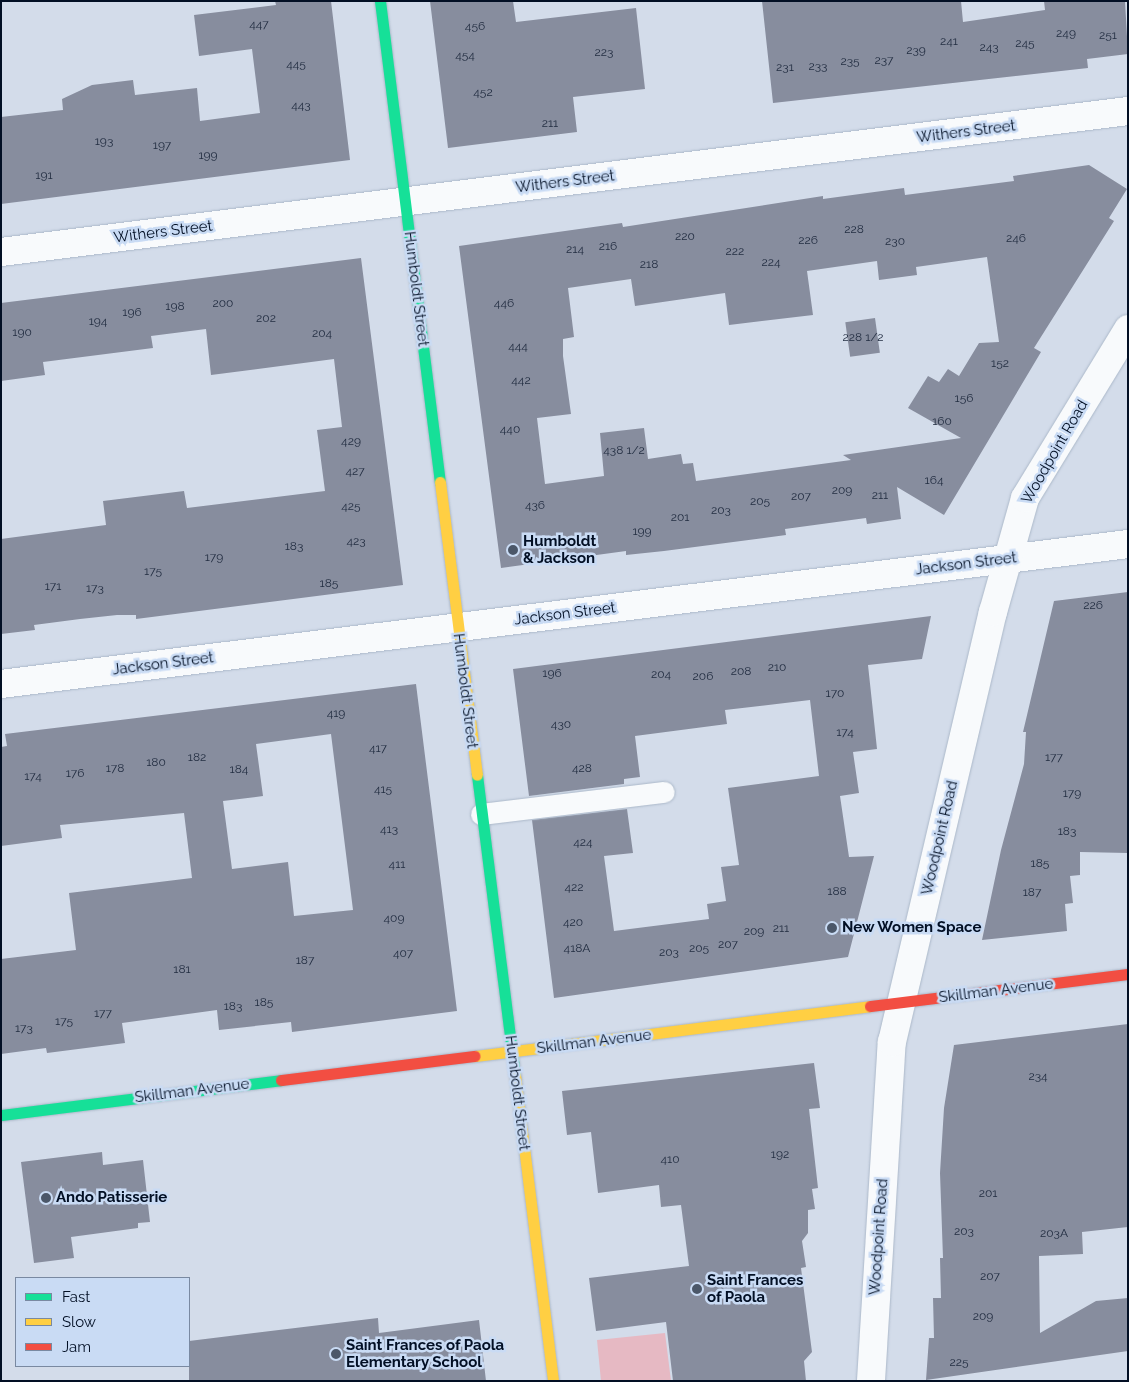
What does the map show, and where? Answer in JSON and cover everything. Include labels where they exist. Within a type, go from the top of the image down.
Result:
[{"type":"street","name":"Humboldt Street","points":[[380,1],[457,628],[553,1381]]},
{"type":"street","name":"Withers Street","points":[[1,252],[1128,111]]},
{"type":"street","name":"Woodpoint Road","points":[[871,1381],[892,1042],[1008,558],[1025,498],[1128,329]]},
{"type":"street","name":"Jackson Street","points":[[1,684],[1128,544]]},
{"type":"street","name":"Skillman Avenue","points":[[1,1115],[1128,974]]},
{"type":"lane","points":[[481,814],[664,792]]},
{"type":"shaded area","points":[[665,1333],[671,1381],[601,1381],[597,1340]]},
{"type":"building","points":[[275,1],[331,1],[350,160],[1,204],[1,117],[63,110],[62,99],[92,85],[133,80],[135,95],[197,88],[200,121],[260,113],[252,49],[199,56],[194,15],[276,5]]},
{"type":"building","points":[[430,1],[513,1],[516,22],[636,8],[645,89],[573,97],[577,132],[448,148]]},
{"type":"building","points":[[762,1],[961,1],[963,22],[1045,10],[1044,1],[1125,1],[1128,54],[1087,59],[1088,68],[773,103]]},
{"type":"building","points":[[1089,165],[1127,189],[1109,218],[1114,221],[1034,348],[1041,352],[944,515],[897,487],[901,519],[867,524],[866,518],[785,529],[786,535],[626,555],[626,551],[501,568],[459,246],[622,223],[623,227],[823,196],[823,199],[904,188],[905,195],[1014,181],[1013,176]],"holes":[[[987,257],[999,342],[979,343],[959,376],[948,369],[939,382],[928,376],[908,408],[961,438],[843,455],[851,460],[696,481],[693,463],[683,464],[681,454],[648,459],[644,428],[600,433],[604,476],[545,484],[537,418],[571,414],[563,356],[563,339],[574,337],[568,288],[631,279],[635,306],[725,293],[729,325],[813,315],[807,271],[877,261],[879,280],[917,275],[916,267]]]},
{"type":"building","points":[[361,258],[403,585],[136,619],[136,615],[117,615],[80,619],[34,625],[35,630],[1,634],[1,539],[106,525],[103,501],[184,491],[187,508],[325,491],[317,430],[342,427],[334,359],[211,375],[206,329],[151,336],[153,348],[43,362],[45,375],[1,381],[1,303]]},
{"type":"building","points":[[875,318],[880,353],[850,357],[845,322]]},
{"type":"building","points":[[1128,592],[1128,853],[1080,852],[1080,875],[1070,876],[1073,903],[1065,904],[1067,931],[982,940],[1001,850],[1024,764],[1026,732],[1023,732],[1054,601]]},
{"type":"building","points":[[931,616],[922,659],[868,665],[877,749],[853,752],[859,793],[840,796],[849,857],[874,856],[848,957],[554,998],[532,820],[627,809],[633,853],[604,856],[614,931],[709,919],[707,904],[726,901],[721,867],[739,865],[728,788],[819,776],[810,700],[725,710],[727,724],[635,736],[640,777],[624,779],[624,784],[529,796],[513,669]]},
{"type":"building","points":[[416,684],[457,1011],[292,1032],[291,1022],[219,1030],[217,1010],[122,1023],[125,1043],[47,1053],[46,1048],[1,1054],[1,959],[76,950],[69,893],[192,878],[184,813],[60,825],[62,838],[1,846],[1,747],[7,746],[5,734]],"holes":[[[331,734],[353,910],[294,916],[288,862],[232,869],[223,801],[263,796],[256,744]]]},
{"type":"building","points":[[1128,1024],[1128,1227],[1082,1232],[1083,1254],[1039,1256],[1040,1333],[1096,1301],[1128,1298],[1128,1351],[926,1380],[929,1338],[934,1338],[933,1298],[941,1298],[940,1258],[943,1258],[940,1173],[944,1108],[954,1045]]},
{"type":"building","points":[[814,1063],[820,1108],[809,1109],[818,1188],[812,1189],[815,1209],[808,1210],[808,1233],[802,1241],[806,1267],[801,1268],[812,1352],[804,1361],[806,1381],[673,1381],[666,1322],[596,1331],[589,1278],[689,1266],[681,1205],[661,1207],[659,1185],[598,1193],[591,1132],[567,1135],[562,1091]]},
{"type":"building","points":[[102,1152],[103,1165],[143,1160],[150,1222],[138,1223],[138,1228],[71,1237],[74,1258],[34,1263],[21,1162]]},
{"type":"building","name":"Saint Frances of Paola Elementary School","points":[[378,1318],[379,1333],[479,1320],[486,1381],[189,1381],[190,1341]]},
{"type":"traffic: fast","points":[[380,1],[440,482]]},
{"type":"traffic: fast","points":[[477,775],[515,1075]]},
{"type":"traffic: fast","points":[[1,1115],[281,1080]]},
{"type":"traffic: slow","points":[[440,482],[477,775]]},
{"type":"traffic: slow","points":[[475,1056],[870,1006]]},
{"type":"traffic: slow","points":[[515,1075],[553,1381]]},
{"type":"traffic: jam","points":[[870,1006],[1128,974]]},
{"type":"traffic: jam","points":[[281,1080],[475,1056]]},
{"type":"place","name":"Humboldt & Jackson","points":[[513,550]]},
{"type":"place","name":"New Women Space","points":[[832,928]]},
{"type":"place","name":"Ando Patisserie","points":[[46,1198]]},
{"type":"place","name":"Saint Frances of Paola","points":[[697,1289]]},
{"type":"place","name":"Saint Frances of Paola Elementary School","points":[[336,1354]]}]
